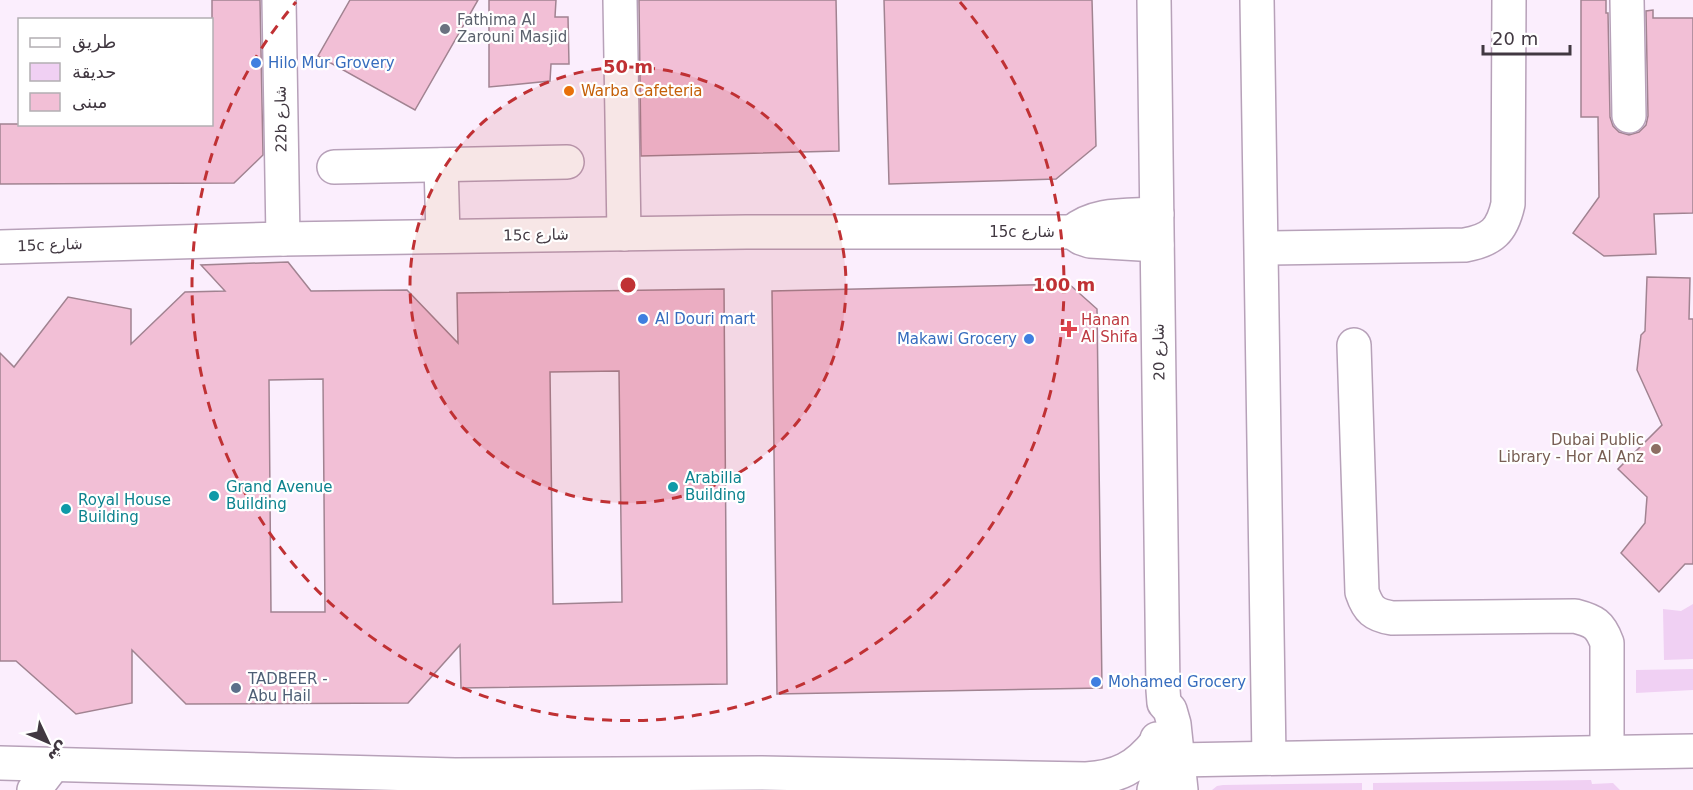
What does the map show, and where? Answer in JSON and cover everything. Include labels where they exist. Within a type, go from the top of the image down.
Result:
[{"type":"street","name":"22b شارع","points":[[279,0],[283,239]]},
{"type":"street","points":[[620,0],[624,234]]},
{"type":"street","name":"شارع 20","points":[[1154,0],[1164,703],[1173,717],[1171,764],[1156,784],[1155,790]]},
{"type":"street","points":[[1257,0],[1269,758]]},
{"type":"street","points":[[1262,248],[1465,245],[1481,242],[1495,233],[1504,220],[1508,204],[1509,0]]},
{"type":"street","points":[[1627,0],[1629,116]]},
{"type":"street","points":[[334,167],[567,162]]},
{"type":"street","points":[[441,165],[443,236]]},
{"type":"street","name":"15c شارع","points":[[0,246],[746,232],[1072,232],[1090,241],[1157,229]]},
{"type":"street","points":[[1354,345],[1362,592],[1367,606],[1378,615],[1392,618],[1575,616],[1590,620],[1601,629],[1607,643],[1607,752]]},
{"type":"street","points":[[0,763],[455,775],[761,773],[975,783],[1102,778],[1118,774],[1146,756],[1171,764],[1269,758],[1693,751]]},
{"type":"street","points":[[34,790],[54,764]]},
{"type":"green space","points":[[1693,604],[1693,659],[1664,660],[1663,609],[1681,611]]},
{"type":"green space","points":[[1693,669],[1693,690],[1636,693],[1636,670]]},
{"type":"green space","points":[[1591,780],[1592,784],[1613,783],[1620,790],[1373,790],[1373,783]]},
{"type":"green space","points":[[1362,783],[1362,790],[1212,790],[1223,785]]},
{"type":"building","points":[[212,0],[260,0],[263,155],[234,183],[0,184],[0,124],[18,124],[18,126],[213,126]]},
{"type":"building","points":[[350,0],[478,0],[415,110],[318,56]]},
{"type":"building","points":[[489,0],[556,0],[555,17],[568,17],[569,64],[551,64],[550,81],[489,87]]},
{"type":"building","points":[[639,0],[836,0],[839,151],[641,156]]},
{"type":"building","points":[[884,0],[1092,0],[1096,146],[1056,179],[889,184]]},
{"type":"building","points":[[1581,0],[1606,0],[1610,117],[1613,126],[1619,132],[1629,135],[1639,132],[1646,125],[1648,116],[1646,11],[1653,10],[1653,18],[1693,18],[1693,213],[1654,214],[1656,254],[1604,256],[1573,233],[1599,197],[1598,117],[1581,117]]},
{"type":"building","points":[[288,262],[311,291],[407,290],[458,343],[457,293],[724,289],[727,684],[461,688],[460,645],[408,703],[186,704],[132,650],[132,703],[76,714],[16,661],[0,661],[0,353],[14,367],[68,297],[131,309],[131,344],[185,292],[225,291],[201,265]],"holes":[[[619,371],[622,602],[553,604],[550,372]],[[323,379],[325,612],[271,612],[269,380]]]},
{"type":"building","name":"Dubai Public Library - Hor Al Anz","points":[[1647,277],[1690,278],[1689,319],[1693,319],[1693,564],[1685,564],[1659,592],[1621,553],[1645,523],[1647,497],[1618,469],[1662,425],[1637,370],[1641,335],[1645,331]]},
{"type":"building","points":[[1069,284],[1097,309],[1102,688],[777,694],[772,291]]},
{"type":"place","name":"Fathima Al Zarouni Masjid","points":[[445,29]]},
{"type":"place","name":"Hilo Mur Grovery","points":[[256,63]]},
{"type":"place","name":"Warba Cafeteria","points":[[569,91]]},
{"type":"place","name":"Al Douri mart","points":[[643,319]]},
{"type":"place","name":"Hanan Al Shifa","points":[[1069,329]]},
{"type":"place","name":"Makawi Grocery","points":[[1029,339]]},
{"type":"place","name":"Dubai Public Library - Hor Al Anz","points":[[1656,449]]},
{"type":"place","name":"Arabilla Building","points":[[673,487]]},
{"type":"place","name":"Grand Avenue Building","points":[[214,496]]},
{"type":"place","name":"Royal House Building","points":[[66,509]]},
{"type":"place","name":"Mohamed Grocery","points":[[1096,682]]},
{"type":"place","name":"TADBEER - Abu Hail","points":[[236,688]]}]
